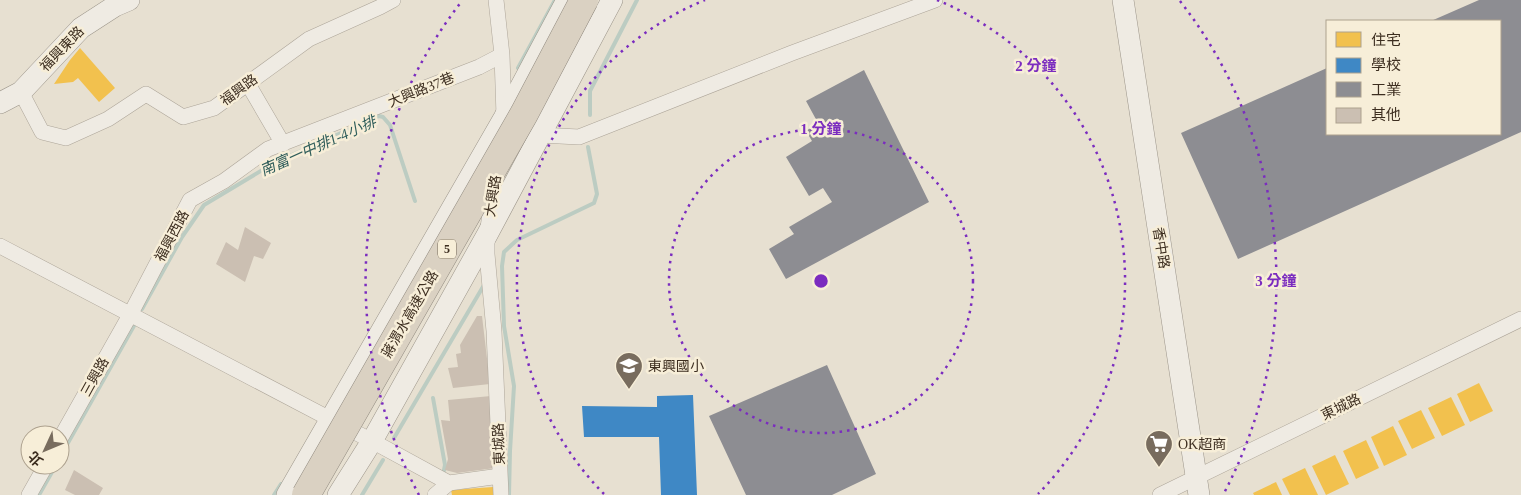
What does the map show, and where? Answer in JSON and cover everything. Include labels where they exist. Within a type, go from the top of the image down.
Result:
[{"type":"highway","name":"蔣渭水高速公路","points":[[324,495],[414,334],[567,69],[602,0]]},
{"type":"highway","name":"蔣渭水高速公路","points":[[306,495],[524,114],[573,1]]},
{"type":"main road","name":"福興東路","points":[[0,103],[21,92],[81,28],[115,6],[129,0]]},
{"type":"main road","points":[[589,0],[595,8],[598,27]]},
{"type":"main road","points":[[338,495],[372,441],[487,235],[612,0]]},
{"type":"main road","name":"香中路","points":[[1123,0],[1198,486]]},
{"type":"main road","points":[[287,495],[573,1]]},
{"type":"main road","points":[[392,313],[393,328],[402,339],[415,340],[430,337]]},
{"type":"street","name":"福興路","points":[[21,92],[42,132],[66,138],[108,119],[146,94],[183,117],[214,108],[308,39],[393,0]]},
{"type":"street","name":"大興路","points":[[496,0],[502,55],[504,118],[487,235],[486,254],[494,331],[497,393]]},
{"type":"street","points":[[540,135],[579,137],[792,53],[935,0]]},
{"type":"street","name":"大興路37巷","points":[[283,144],[471,70],[502,55]]},
{"type":"street","points":[[248,84],[283,144]]},
{"type":"street","name":"福興西路","points":[[130,315],[190,200],[224,181],[268,149],[283,144]]},
{"type":"street","points":[[0,246],[331,419],[449,483]]},
{"type":"street","name":"三興路","points":[[68,425],[130,315]]},
{"type":"street","name":"東城路","points":[[1160,495],[1198,486],[1521,318]]},
{"type":"street","name":"東城路","points":[[497,393],[501,495]]},
{"type":"street","points":[[29,495],[40,475]]},
{"type":"street","points":[[435,495],[449,483],[500,476]]},
{"type":"building: 住宅","points":[[80,48],[115,88],[99,102],[78,78],[73,82],[54,84]]},
{"type":"building: 住宅","points":[[1479,383],[1493,411],[1470,422],[1457,394]]},
{"type":"building: 住宅","points":[[1451,397],[1465,425],[1442,436],[1428,408]]},
{"type":"building: 住宅","points":[[1421,410],[1435,438],[1412,449],[1398,421]]},
{"type":"building: 住宅","points":[[1393,426],[1407,455],[1384,466],[1371,437]]},
{"type":"building: 住宅","points":[[1366,440],[1379,468],[1356,479],[1343,451]]},
{"type":"building: 住宅","points":[[1335,455],[1349,484],[1326,495],[1312,466]]},
{"type":"building: 住宅","points":[[1305,468],[1318,495],[1290,495],[1282,479]]},
{"type":"building: 住宅","points":[[1276,482],[1282,495],[1254,495],[1253,493]]},
{"type":"building: 住宅","points":[[493,487],[493,495],[452,495],[451,490]]},
{"type":"building: 學校","points":[[693,395],[697,495],[661,495],[659,437],[584,437],[582,406],[657,407],[657,396]]},
{"type":"building: 工業","points":[[1479,0],[1521,0],[1521,132],[1238,259],[1181,133],[1326,68],[1326,135],[1501,135],[1501,20],[1433,20]]},
{"type":"building: 工業","points":[[864,70],[929,202],[786,279],[769,249],[794,234],[789,227],[832,202],[823,188],[809,196],[786,157],[812,141],[806,131],[818,123],[806,101]]},
{"type":"building: 工業","points":[[827,365],[876,474],[832,495],[746,495],[709,416]]},
{"type":"building: 其他","points":[[245,227],[271,243],[263,259],[254,256],[245,282],[216,264],[226,242],[238,250]]},
{"type":"building: 其他","points":[[477,316],[482,316],[490,384],[453,388],[448,368],[458,367],[456,354],[461,353],[460,345]]},
{"type":"building: 其他","points":[[491,396],[495,468],[457,473],[445,470],[448,459],[441,420],[450,421],[448,400]]},
{"type":"building: 其他","points":[[74,470],[103,488],[99,495],[75,495],[65,490]]},
{"type":"waterway","points":[[518,68],[555,0]]},
{"type":"waterway","points":[[590,115],[590,91],[637,0]]},
{"type":"waterway","name":"南富一中排1-4小排","points":[[142,309],[182,237],[204,205],[274,163],[379,116],[383,117],[390,125],[415,201]]},
{"type":"waterway","points":[[509,495],[514,386],[504,326],[502,266],[504,252],[517,240],[594,203],[597,194],[588,147]]},
{"type":"waterway","points":[[394,438],[484,285]]},
{"type":"waterway","name":"南富一中排1-4小排","points":[[70,439],[135,324]]},
{"type":"waterway","points":[[433,398],[445,465],[443,475]]},
{"type":"waterway","points":[[362,495],[383,460]]},
{"type":"waterway","name":"南富一中排1-4小排","points":[[39,495],[50,475]]},
{"type":"waterway","points":[[274,495],[281,484]]},
{"type":"place","name":"東興國小","points":[[629,390]]},
{"type":"place","name":"OK超商","points":[[1159,468]]}]
